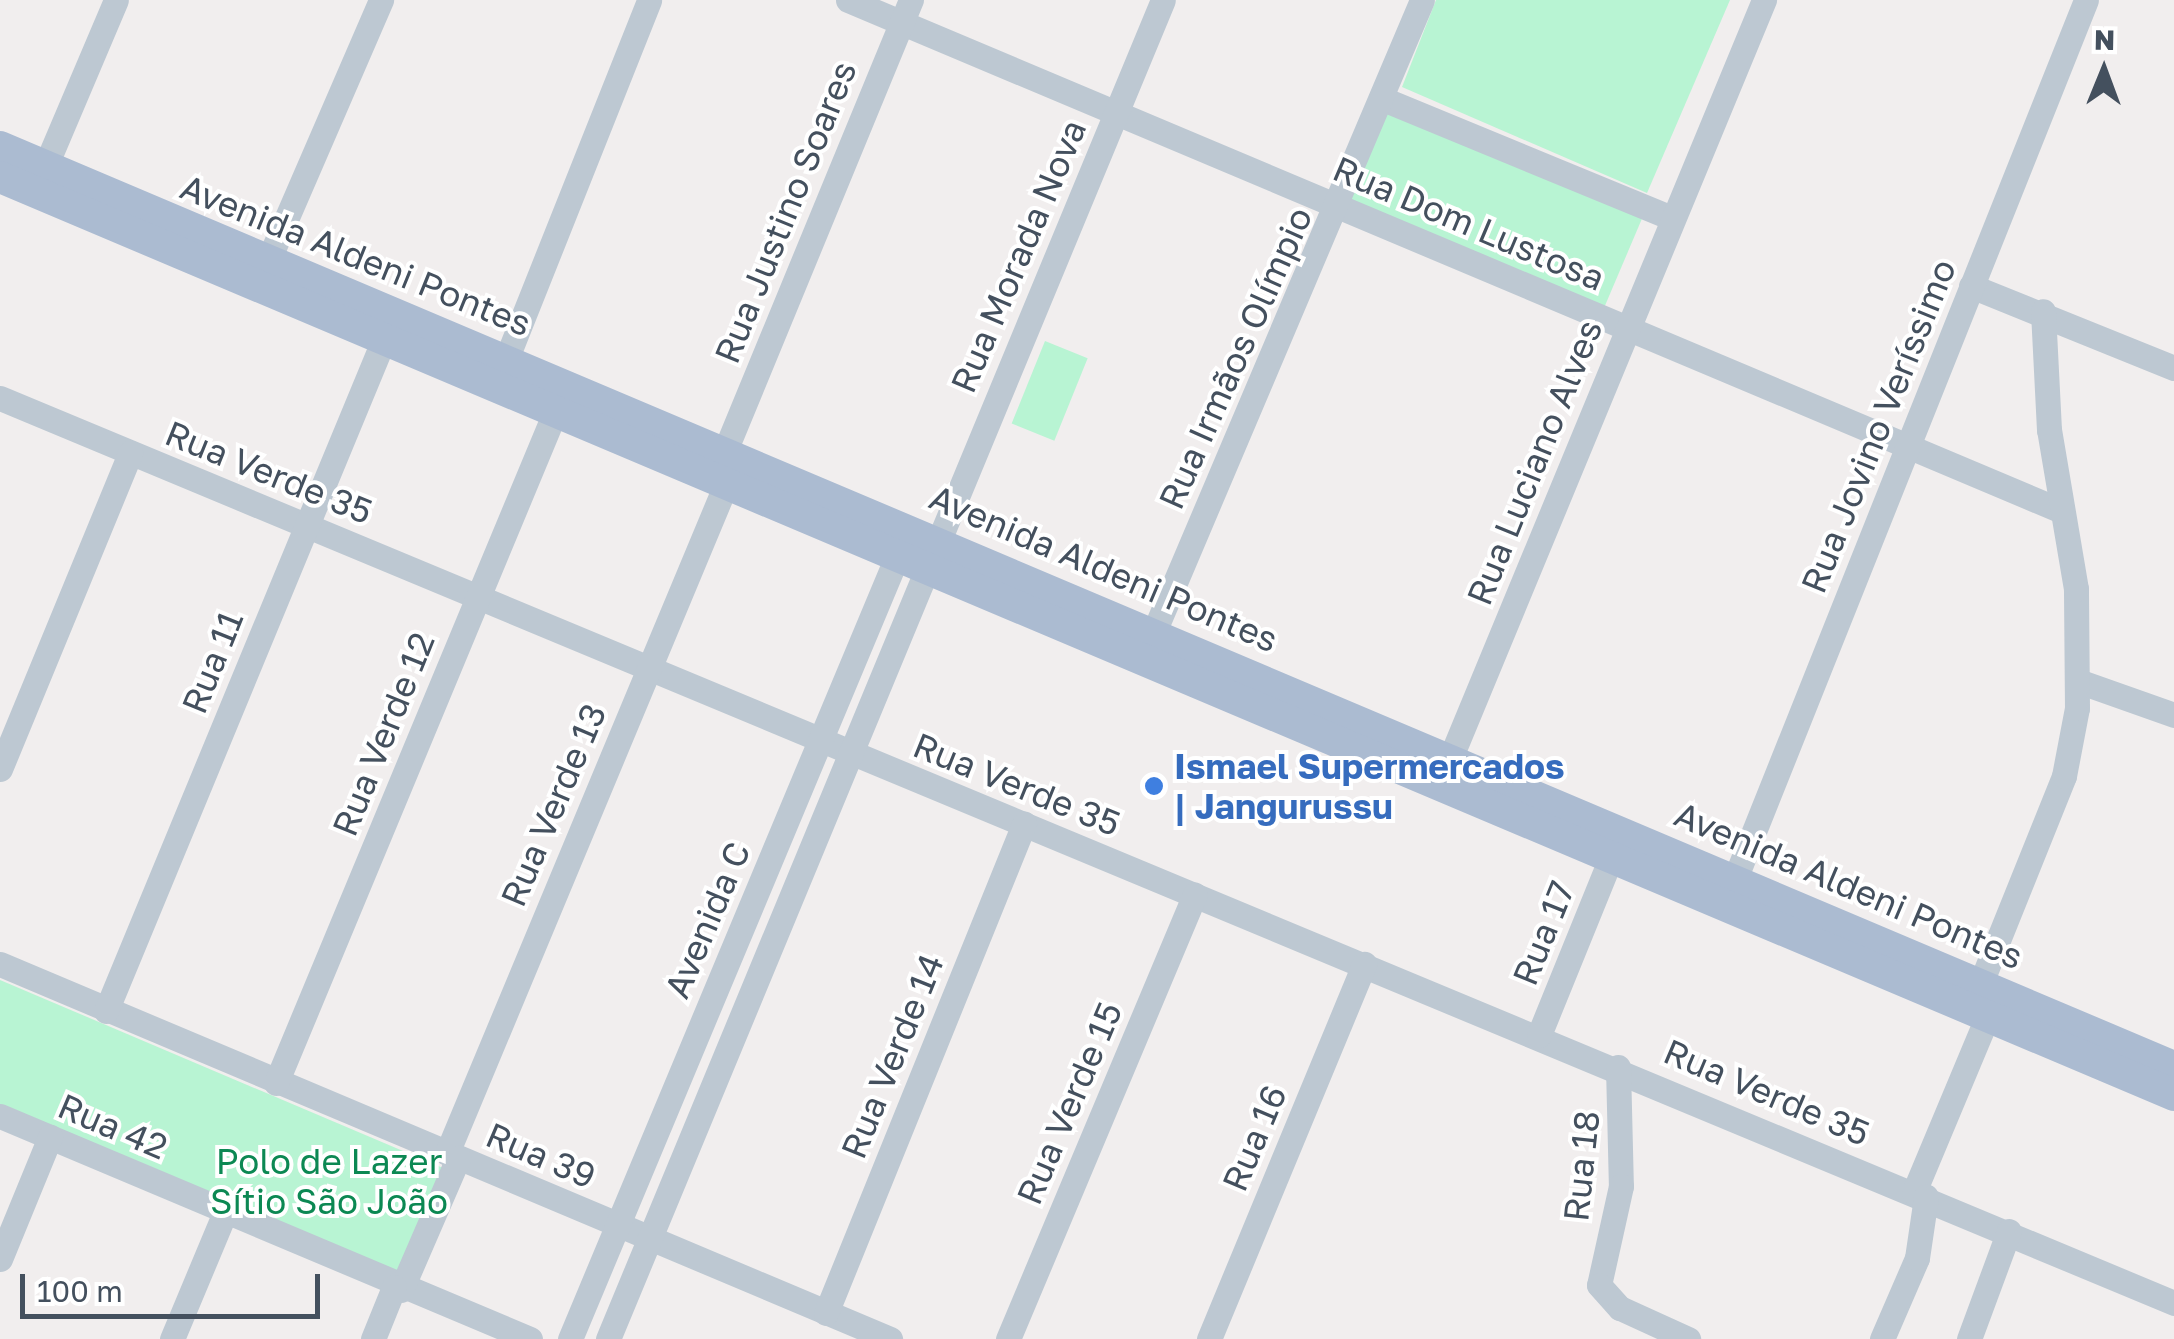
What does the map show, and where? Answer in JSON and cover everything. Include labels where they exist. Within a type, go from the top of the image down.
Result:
[{"type":"main road","name":"Avenida Aldeni Pontes","points":[[0,147],[39,180],[263,274],[506,360],[725,450],[917,547],[1444,773],[1735,879],[2174,1095]]},
{"type":"main road","name":"Avenida Aldeni Pontes","points":[[0,177],[39,180]]},
{"type":"main road","name":"Avenida Aldeni Pontes","points":[[263,274],[384,339],[726,484],[1154,632],[1611,858],[1984,1000],[2174,1067]]},
{"type":"street","points":[[39,180],[116,0]]},
{"type":"street","points":[[263,274],[381,0]]},
{"type":"street","points":[[506,360],[649,0]]},
{"type":"street","name":"Rua Dom Lustosa","points":[[848,0],[906,11],[1116,113],[1906,450],[2062,511]]},
{"type":"street","name":"Rua Morada Nova","points":[[917,547],[1164,0]]},
{"type":"street","name":"Rua Irmãos Olímpio","points":[[1154,632],[1340,206],[1422,0]]},
{"type":"street","name":"Rua Luciano Alves","points":[[1444,773],[1764,0]]},
{"type":"street","name":"Rua Jovino Veríssimo","points":[[1735,879],[2082,2]]},
{"type":"street","name":"Rua Justino Soares","points":[[725,450],[906,11]]},
{"type":"street","points":[[1383,99],[1672,218]]},
{"type":"street","points":[[1970,286],[2043,312],[2174,368]]},
{"type":"street","points":[[1882,1339],[1916,1258],[1920,1194],[2064,776],[2078,681],[2043,312]]},
{"type":"street","name":"Rua 11","points":[[106,1011],[384,339]]},
{"type":"street","name":"Rua Verde 35","points":[[0,398],[822,736],[848,752],[1618,1067],[2174,1302]]},
{"type":"street","name":"Rua Verde 12","points":[[276,1083],[555,412]]},
{"type":"street","points":[[0,769],[130,454]]},
{"type":"street","name":"Rua Verde 13","points":[[373,1339],[452,1156],[726,484]]},
{"type":"street","name":"Avenida C","points":[[570,1339],[822,736],[917,547]]},
{"type":"street","name":"Avenida C","points":[[608,1339],[848,752],[917,547]]},
{"type":"street","points":[[2078,681],[2174,715]]},
{"type":"street","name":"Rua Verde 14","points":[[826,1313],[1024,824]]},
{"type":"street","name":"Rua 17","points":[[1539,1035],[1611,858]]},
{"type":"street","name":"Rua Verde 15","points":[[1008,1339],[1194,895]]},
{"type":"street","name":"Rua 39","points":[[0,964],[890,1339]]},
{"type":"street","name":"Rua 16","points":[[1209,1339],[1364,964]]},
{"type":"street","name":"Rua 18","points":[[1618,1067],[1622,1186],[1599,1286],[1620,1308],[1688,1339]]},
{"type":"street","name":"Rua 42","points":[[0,1116],[397,1288],[530,1339]]},
{"type":"street","points":[[0,1259],[50,1136]]},
{"type":"street","points":[[172,1339],[225,1212]]},
{"type":"street","points":[[1969,1339],[2009,1231]]},
{"type":"green space","points":[[1436,0],[1730,0],[1647,193],[1402,87]]},
{"type":"green space","points":[[1388,108],[1643,216],[1604,307],[1349,199]]},
{"type":"green space","points":[[1045,341],[1088,358],[1054,441],[1012,424]]},
{"type":"green space","name":"Polo de Lazer Sítio São João","points":[[0,980],[444,1168],[394,1286],[0,1119]]},
{"type":"place","name":"Ismael Supermercados | Jangurussu","points":[[1154,786]]}]
